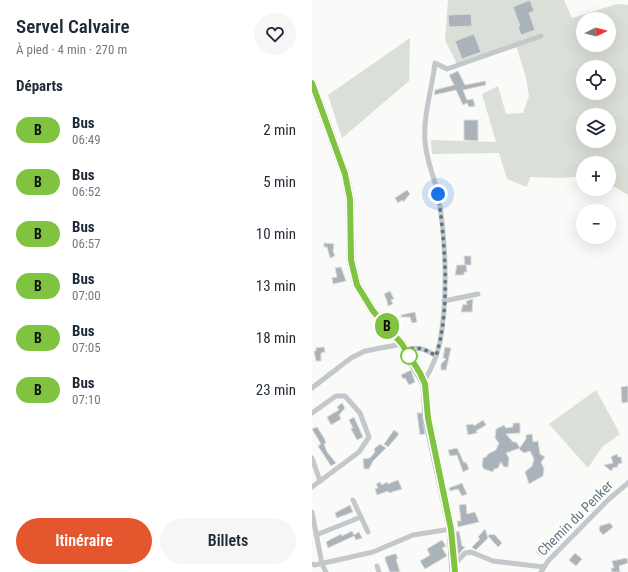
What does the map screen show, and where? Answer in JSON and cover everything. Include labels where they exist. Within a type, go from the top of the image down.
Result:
[{"type":"street","points":[[424,382],[436,356],[440,343],[444,301],[444,254],[440,209],[435,184],[427,160],[425,140],[426,120],[435,63],[447,69],[541,36]]},
{"type":"street","points":[[312,83],[345,174],[350,199],[351,260],[357,285],[373,311],[404,347],[424,382],[428,418],[451,529],[455,564],[454,572]]},
{"type":"street","points":[[444,301],[478,294]]},
{"type":"street","points":[[312,388],[352,358],[365,351],[404,347],[422,349],[436,356]]},
{"type":"street","points":[[312,413],[336,396],[345,396],[360,413],[369,435],[369,440],[358,452],[312,487]]},
{"type":"street","points":[[312,458],[320,481]]},
{"type":"street","name":"Chemin du Penker","points":[[543,570],[548,561],[609,499],[628,483]]},
{"type":"street","points":[[353,500],[368,532]]},
{"type":"street","points":[[312,512],[322,564],[326,572]]},
{"type":"street","points":[[316,535],[361,517]]},
{"type":"street","points":[[312,564],[322,564],[372,552],[413,535],[451,529]]},
{"type":"street","points":[[455,564],[465,553],[471,552],[492,561],[543,570]]},
{"type":"street","points":[[377,566],[379,572]]},
{"type":"shaded area","points":[[448,0],[564,0],[572,18],[576,17],[576,52],[616,52],[616,12],[591,12],[617,4],[628,5],[628,195],[616,188],[616,156],[576,156],[576,177],[530,177],[527,187],[507,179],[499,153],[432,154],[431,140],[496,142],[482,94],[498,86],[506,114],[523,113],[529,96],[526,77],[516,46],[458,66],[445,40]]},
{"type":"shaded area","points":[[410,38],[409,81],[342,138],[328,95]]},
{"type":"shaded area","points":[[596,390],[620,434],[602,447],[588,468],[549,424]]},
{"type":"building","points":[[530,0],[534,11],[529,13],[535,30],[521,35],[518,27],[520,26],[513,7]]},
{"type":"building","points":[[471,14],[472,26],[449,27],[448,15]]},
{"type":"building","points":[[474,34],[481,52],[462,59],[455,41]]},
{"type":"building","points":[[458,71],[465,85],[485,81],[486,85],[463,90],[467,100],[473,99],[475,106],[469,107],[467,103],[463,105],[456,90],[434,95],[435,90],[454,85],[449,75]]},
{"type":"building","points":[[464,120],[478,120],[478,141],[464,140]]},
{"type":"building","points":[[407,190],[410,194],[403,202],[402,200],[398,203],[395,198]]},
{"type":"building","points":[[324,243],[334,244],[333,251],[335,256],[330,258],[327,247],[324,247]]},
{"type":"building","points":[[464,256],[471,256],[471,265],[466,265],[467,272],[464,272],[464,275],[455,275],[457,265],[465,265]]},
{"type":"building","points":[[341,267],[346,281],[333,284],[332,278],[337,277],[335,268]]},
{"type":"building","points":[[390,291],[394,299],[391,300],[393,304],[388,306],[384,294]]},
{"type":"building","points":[[473,299],[472,312],[461,312],[463,304],[467,305],[466,301]]},
{"type":"building","points":[[415,312],[417,322],[412,323],[410,317],[401,317],[401,315]]},
{"type":"building","points":[[324,347],[325,352],[321,353],[321,361],[316,361],[314,351],[316,351],[316,348]]},
{"type":"building","points":[[445,347],[451,348],[446,370],[441,370],[441,364],[446,359],[443,358]]},
{"type":"building","points":[[411,370],[415,382],[409,385],[405,378],[403,379],[401,375]]},
{"type":"building","points":[[628,386],[628,402],[622,403],[621,387]]},
{"type":"building","points":[[342,403],[345,408],[339,415],[341,419],[331,425],[327,417],[339,410],[337,407]]},
{"type":"building","points":[[417,413],[422,413],[425,434],[420,435]]},
{"type":"building","points":[[354,417],[363,437],[357,440],[351,429],[353,428],[349,420]]},
{"type":"building","points":[[483,420],[486,425],[476,431],[477,433],[468,435],[466,425],[473,424],[474,426]]},
{"type":"building","points":[[513,423],[520,423],[520,433],[506,434],[513,442],[516,442],[520,448],[506,453],[509,458],[508,467],[504,467],[501,462],[498,468],[494,469],[493,472],[484,469],[482,466],[483,458],[496,450],[499,443],[495,438],[496,429],[504,425],[506,428],[513,427]]},
{"type":"building","points":[[317,427],[326,443],[324,444],[327,452],[336,463],[331,466],[318,446],[321,444],[312,429]]},
{"type":"building","points":[[394,430],[399,434],[388,447],[384,444]]},
{"type":"building","points":[[532,434],[533,442],[538,441],[540,454],[545,457],[541,462],[544,469],[543,476],[529,484],[525,472],[532,466],[534,459],[530,451],[524,453],[519,449],[526,439],[526,435]]},
{"type":"building","points":[[380,444],[386,448],[373,461],[369,469],[364,469],[363,459],[370,458],[375,452],[374,449]]},
{"type":"building","points":[[457,448],[464,463],[466,462],[469,469],[463,472],[457,455],[450,456],[448,450]]},
{"type":"building","points":[[617,454],[618,457],[621,457],[622,463],[618,464],[616,468],[614,467],[611,471],[604,465],[613,463],[611,457]]},
{"type":"building","points":[[398,480],[402,489],[389,493],[388,491],[377,495],[375,489],[378,488],[376,484],[380,482],[382,485],[387,482],[388,484]]},
{"type":"building","points":[[462,483],[467,494],[462,496],[458,489],[450,491],[449,488]]},
{"type":"building","points":[[466,504],[467,514],[475,512],[479,522],[458,527],[457,521],[461,521],[459,505]]},
{"type":"building","points":[[350,505],[353,512],[337,518],[335,513]]},
{"type":"building","points":[[610,523],[613,527],[603,535],[599,530],[600,526]]},
{"type":"building","points":[[485,529],[488,538],[476,550],[472,547],[480,539],[478,537]]},
{"type":"building","points":[[352,531],[354,535],[359,532],[362,538],[356,540],[354,536],[328,548],[326,542],[341,534],[342,536]]},
{"type":"building","points":[[459,531],[462,546],[465,547],[458,555],[456,532]]},
{"type":"building","points":[[494,534],[502,543],[498,547],[488,536]]},
{"type":"building","points":[[553,535],[558,540],[552,546],[550,545],[540,556],[536,552]]},
{"type":"building","points":[[442,540],[446,546],[442,548],[447,556],[425,569],[420,561],[430,555],[427,549]]},
{"type":"building","points":[[575,553],[582,559],[576,566],[569,560]]},
{"type":"building","points":[[396,554],[398,559],[396,559],[400,572],[390,572],[386,562],[385,557]]},
{"type":"building","points":[[627,558],[628,563],[619,566],[620,572],[612,572],[611,568],[614,568],[612,561]]},
{"type":"bus line","name":"B","points":[[312,83],[345,174],[350,199],[351,260],[353,272],[360,293],[373,311],[402,344],[425,384],[428,418],[451,529],[455,572]]},
{"type":"route","points":[[409,356],[405,350],[417,348],[425,349],[436,356],[440,343],[444,301],[444,254],[438,194]]}]
